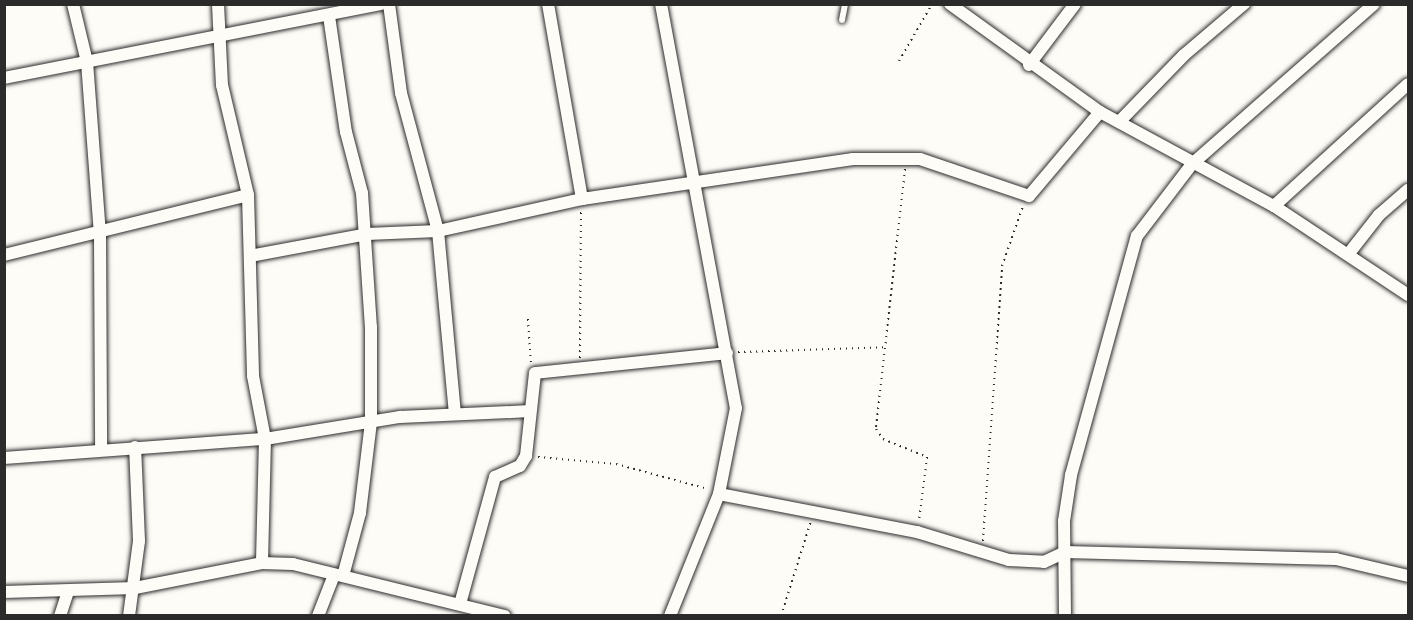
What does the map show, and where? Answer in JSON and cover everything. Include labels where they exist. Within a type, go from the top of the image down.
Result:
[{"type":"street","points":[[73,4],[87,62],[100,235],[101,450]]},
{"type":"street","points":[[218,4],[225,107],[248,195],[253,376],[265,439],[262,563]]},
{"type":"street","points":[[4,78],[381,4]]},
{"type":"street","points":[[389,4],[401,93],[438,231],[454,413]]},
{"type":"street","points":[[548,4],[582,200]]},
{"type":"street","points":[[661,4],[696,182],[736,408],[720,494],[670,615]]},
{"type":"street","points":[[950,4],[1029,65],[1100,112],[1192,164],[1274,206],[1350,252],[1408,295]]},
{"type":"street","points":[[1029,65],[1075,4]]},
{"type":"street","points":[[1119,122],[1184,55],[1244,4]]},
{"type":"street","points":[[1065,615],[1065,552],[1071,475],[1128,255],[1172,183],[1374,4]]},
{"type":"street","points":[[318,615],[338,576],[360,513],[371,422],[367,234],[329,16]]},
{"type":"street","points":[[1274,206],[1408,84]]},
{"type":"street","points":[[250,256],[367,234],[438,231],[582,200],[818,163],[906,157],[1029,196],[1100,112]]},
{"type":"street","points":[[1350,252],[1379,215],[1408,190]]},
{"type":"street","points":[[4,255],[100,235],[151,215],[248,195]]},
{"type":"street","points":[[460,604],[495,477],[520,465],[526,456],[532,377],[580,367],[727,353]]},
{"type":"street","points":[[4,458],[265,439],[371,422],[454,413],[530,411]]},
{"type":"street","points":[[129,615],[135,588],[135,447]]},
{"type":"street","points":[[720,494],[814,510],[917,532],[982,551],[1044,562],[1065,552],[1336,559],[1408,576]]},
{"type":"street","points":[[4,592],[135,588],[262,563],[338,576],[505,615]]},
{"type":"street","points":[[60,615],[68,591]]},
{"type":"lane","points":[[842,20],[845,4]]},
{"type":"path","points":[[899,61],[932,4]]},
{"type":"path","points":[[906,157],[877,433],[927,457],[917,532]]},
{"type":"path","points":[[982,551],[1002,266],[1015,219],[1029,196]]},
{"type":"path","points":[[580,367],[582,200]]},
{"type":"path","points":[[528,319],[532,377]]},
{"type":"path","points":[[727,353],[885,347]]},
{"type":"path","points":[[526,456],[616,464],[720,494]]},
{"type":"path","points":[[781,615],[814,510]]}]
